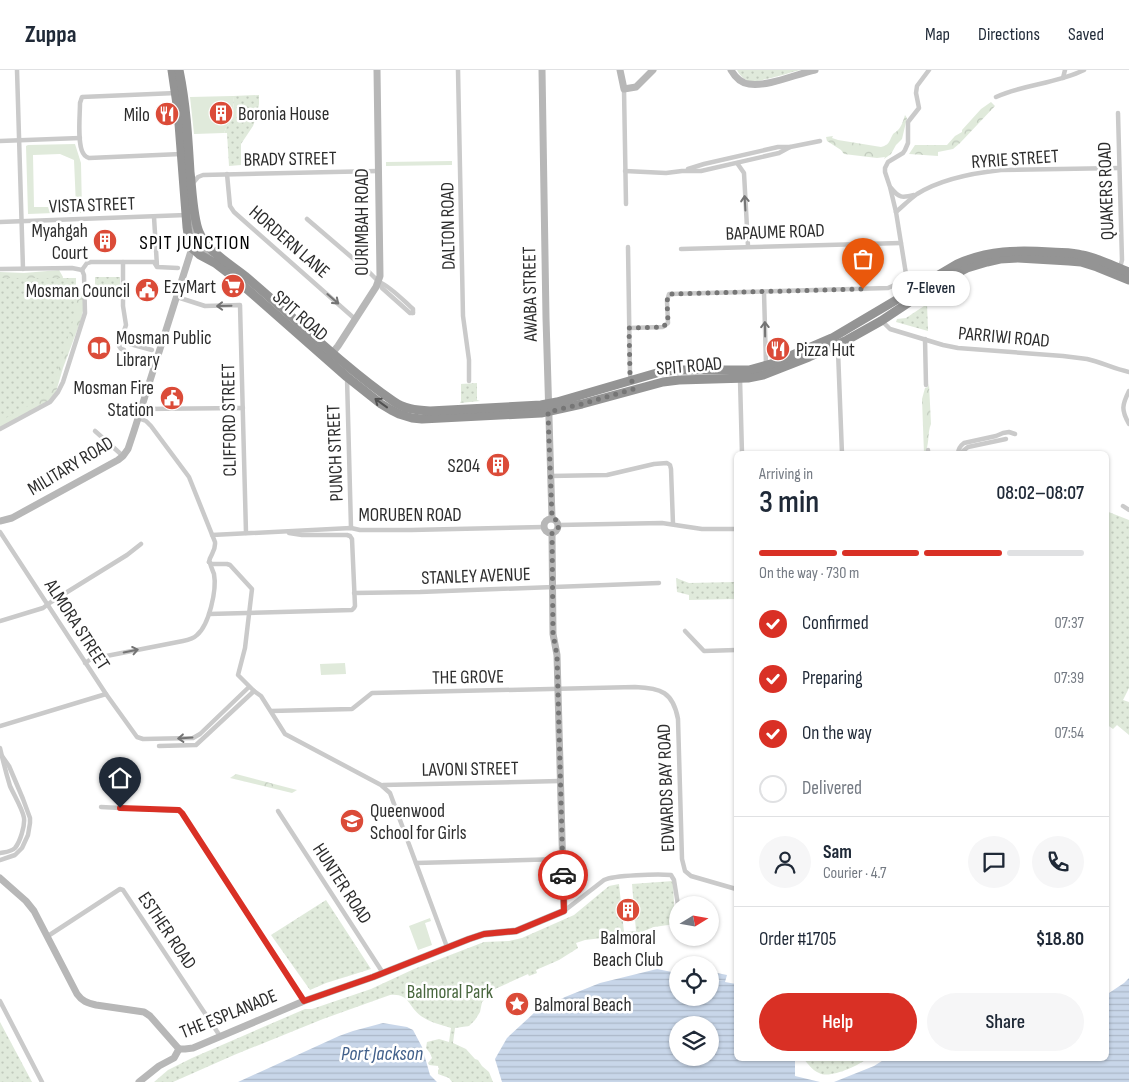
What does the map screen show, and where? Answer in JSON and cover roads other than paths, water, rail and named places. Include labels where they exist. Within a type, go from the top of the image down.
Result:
[{"type":"highway","name":"MILITARY ROAD","points":[[172,70],[185,154],[196,170],[192,185],[197,226],[202,239]]},
{"type":"highway","name":"MILITARY ROAD","points":[[179,70],[186,115],[186,215],[188,237],[192,248]]},
{"type":"highway","name":"SPIT ROAD","points":[[202,239],[221,258],[245,276],[330,356],[348,377],[391,410],[412,418],[422,419],[582,404],[632,384],[739,374],[756,376],[772,372],[881,320],[934,277],[983,255],[1003,252],[1037,251],[1076,254],[1097,259],[1129,272]]},
{"type":"highway","name":"SPIT ROAD","points":[[192,248],[232,276],[330,356],[398,405],[430,411],[548,408]]},
{"type":"highway","name":"SPIT ROAD","points":[[739,374],[834,342],[913,295],[967,268],[987,262],[1018,258],[1081,262],[1129,280]]},
{"type":"street","points":[[17,70],[23,269]]},
{"type":"street","name":"OURIMBAH ROAD","points":[[330,356],[379,282],[380,276],[377,70]]},
{"type":"street","name":"DALTON ROAD","points":[[458,70],[463,316],[469,360],[469,380]]},
{"type":"street","name":"AWABA STREET","points":[[542,70],[548,408],[552,518]]},
{"type":"street","points":[[620,70],[624,90],[626,204]]},
{"type":"street","points":[[624,90],[636,87],[653,70]]},
{"type":"street","points":[[731,70],[736,79],[748,84],[767,83],[815,70]]},
{"type":"street","points":[[913,295],[908,279],[896,212],[885,172],[886,164],[903,153],[907,146],[908,122],[918,108],[917,86],[929,70]]},
{"type":"street","points":[[1063,78],[1065,70]]},
{"type":"street","points":[[996,97],[1008,91],[1063,78],[1084,70]]},
{"type":"street","points":[[176,93],[82,96],[80,103],[80,138],[82,151],[89,158],[185,154]]},
{"type":"street","name":"QUAKERS ROAD","points":[[1118,113],[1122,260],[1120,269]]},
{"type":"street","points":[[0,141],[80,138]]},
{"type":"street","points":[[682,171],[778,147],[790,147],[820,141]]},
{"type":"street","points":[[625,171],[666,173],[701,171],[779,153],[790,147]]},
{"type":"street","points":[[737,163],[744,173],[748,246]]},
{"type":"street","name":"RYRIE STREET","points":[[896,212],[916,195],[931,187],[947,181],[987,172],[1000,170],[1119,168]]},
{"type":"street","points":[[192,185],[196,180],[196,170]]},
{"type":"street","name":"BRADY STREET","points":[[196,170],[227,174],[378,171]]},
{"type":"street","name":"HORDERN LANE","points":[[227,174],[230,206],[234,212],[355,319]]},
{"type":"street","points":[[890,187],[894,192],[903,197],[916,195]]},
{"type":"street","name":"MILITARY ROAD","points":[[0,521],[12,518],[118,460],[128,449],[192,248],[194,240],[191,219],[194,203]]},
{"type":"street","name":"VISTA STREET","points":[[0,222],[186,215]]},
{"type":"street","points":[[154,216],[157,267]]},
{"type":"street","points":[[307,218],[370,273],[379,282],[383,290],[410,313],[413,313],[413,309],[409,305],[379,282]]},
{"type":"street","name":"BAPAUME ROAD","points":[[681,249],[901,242]]},
{"type":"street","points":[[628,247],[630,374],[632,384]]},
{"type":"street","points":[[192,248],[203,248],[221,258]]},
{"type":"street","points":[[82,270],[87,263],[91,262],[154,262],[157,267]]},
{"type":"street","points":[[124,262],[123,302],[126,321],[119,346],[124,350],[124,356],[148,364]]},
{"type":"street","points":[[157,267],[178,268]]},
{"type":"street","points":[[0,269],[72,268],[82,270]]},
{"type":"street","points":[[0,429],[50,402],[58,392],[85,313],[84,275],[82,270]]},
{"type":"street","points":[[629,328],[665,326],[668,322],[667,301],[669,294],[888,288],[908,279]]},
{"type":"street","points":[[764,292],[766,366]]},
{"type":"street","name":"CLIFFORD STREET","points":[[177,297],[205,306],[240,305],[246,533]]},
{"type":"street","name":"PARRIWI ROAD","points":[[881,320],[890,329],[958,348],[1087,358],[1129,372]]},
{"type":"street","points":[[925,339],[926,385]]},
{"type":"street","points":[[834,342],[838,351],[842,451]]},
{"type":"street","points":[[130,344],[152,350]]},
{"type":"street","points":[[739,374],[742,451]]},
{"type":"street","name":"PUNCH STREET","points":[[348,377],[351,528]]},
{"type":"street","points":[[1129,391],[1123,408],[1129,424]]},
{"type":"street","points":[[141,409],[243,408]]},
{"type":"street","points":[[85,663],[91,659],[196,637],[203,630],[212,603],[214,574],[209,560],[216,546],[189,477],[151,426],[146,421],[138,418]]},
{"type":"street","points":[[95,431],[123,456]]},
{"type":"street","points":[[958,451],[964,443],[1003,433],[1015,434]]},
{"type":"street","points":[[964,451],[968,447],[1006,439]]},
{"type":"street","points":[[550,476],[607,474],[667,463],[671,469],[673,524]]},
{"type":"street","points":[[1123,506],[1129,510]]},
{"type":"street","points":[[552,533],[546,531],[544,527],[547,519],[552,518],[556,520],[559,526]]},
{"type":"street","points":[[559,526],[662,523],[702,529],[734,528]]},
{"type":"street","points":[[552,533],[559,526]]},
{"type":"street","name":"MORUBEN ROAD","points":[[212,535],[351,528],[360,530],[411,530],[544,527]]},
{"type":"street","name":"ALMORA STREET","points":[[0,532],[85,663],[138,737],[143,739],[193,738],[200,734],[249,686]]},
{"type":"street","name":"MORUBEN ROAD","points":[[277,532],[302,535],[347,534],[350,536],[352,539],[354,593]]},
{"type":"street","points":[[552,533],[553,634],[557,655],[564,911]]},
{"type":"street","points":[[0,621],[41,609],[127,555],[141,544]]},
{"type":"street","points":[[209,562],[212,564],[230,565],[250,586],[252,592],[245,648],[238,675],[261,696],[285,734],[385,787],[390,793],[447,947]]},
{"type":"street","name":"STANLEY AVENUE","points":[[354,593],[659,583]]},
{"type":"street","points":[[209,614],[352,610],[354,608],[354,593]]},
{"type":"street","points":[[685,631],[704,650],[734,650]]},
{"type":"street","name":"THE GROVE","points":[[271,711],[352,709],[372,693],[646,688],[660,691],[669,697]]},
{"type":"street","points":[[159,746],[196,744],[254,691]]},
{"type":"street","points":[[0,726],[106,694]]},
{"type":"street","name":"EDWARDS BAY ROAD","points":[[669,697],[675,705],[679,725],[682,859],[686,871],[691,876],[734,888]]},
{"type":"street","points":[[0,748],[5,770],[25,820],[16,847],[13,850],[0,853]]},
{"type":"street","points":[[0,860],[15,855],[22,848],[28,835],[30,823],[28,811],[9,766],[2,756]]},
{"type":"street","name":"LAVONI STREET","points":[[381,785],[560,781]]},
{"type":"street","points":[[101,807],[179,810],[304,1001]]},
{"type":"street","name":"HUNTER ROAD","points":[[278,810],[383,973]]},
{"type":"street","points":[[416,863],[562,858]]},
{"type":"street","name":"THE ESPLANADE","points":[[140,1082],[159,1066],[174,1058],[179,1049],[193,1048],[304,1001],[484,934],[516,931],[564,911],[608,878],[671,875],[674,880],[677,896]]},
{"type":"street","points":[[0,878],[30,906],[82,1000],[92,1004],[144,1012],[150,1016],[179,1049]]},
{"type":"street","name":"ESTHER ROAD","points":[[48,936],[120,889],[123,890],[220,1036]]},
{"type":"street","points":[[0,1002],[42,1082]]},
{"type":"water","points":[[657,969],[669,971],[669,1006],[719,1006],[719,980],[724,981],[719,980],[719,973],[727,975],[725,982],[734,984],[734,1061],[795,1061],[795,1076],[820,1082],[502,1082],[495,1059],[507,1038],[534,1013],[565,997],[600,983]]},
{"type":"water","points":[[1129,978],[1129,1082],[834,1082],[882,1061],[1109,1061],[1109,993]]},
{"type":"water","name":"Port Jackson","points":[[383,1023],[407,1027],[413,1030],[422,1047],[430,1075],[437,1082],[238,1082],[339,1036]]},
{"type":"place","name":"Boronia House","points":[[221,113]]},
{"type":"place","name":"Milo","points":[[167,114]]},
{"type":"place","name":"Myahgah Court","points":[[105,241]]},
{"type":"place","name":"EzyMart","points":[[233,286]]},
{"type":"place","name":"7-Eleven","points":[[863,289]]},
{"type":"place","name":"Mosman Council","points":[[147,290]]},
{"type":"place","name":"Mosman Public Library","points":[[99,348]]},
{"type":"place","name":"Pizza Hut","points":[[778,349]]},
{"type":"place","name":"Mosman Fire Station","points":[[172,398]]},
{"type":"place","name":"S204","points":[[498,465]]},
{"type":"place","name":"Queenwood School for Girls","points":[[352,821]]},
{"type":"place","name":"Balmoral Beach Club","points":[[628,910]]},
{"type":"place","name":"Balmoral Beach","points":[[517,1004]]},
{"type":"district","name":"SPIT JUNCTION","points":[[195,242]]},
{"type":"park label","name":"Balmoral Park","points":[[450,991]]}]
